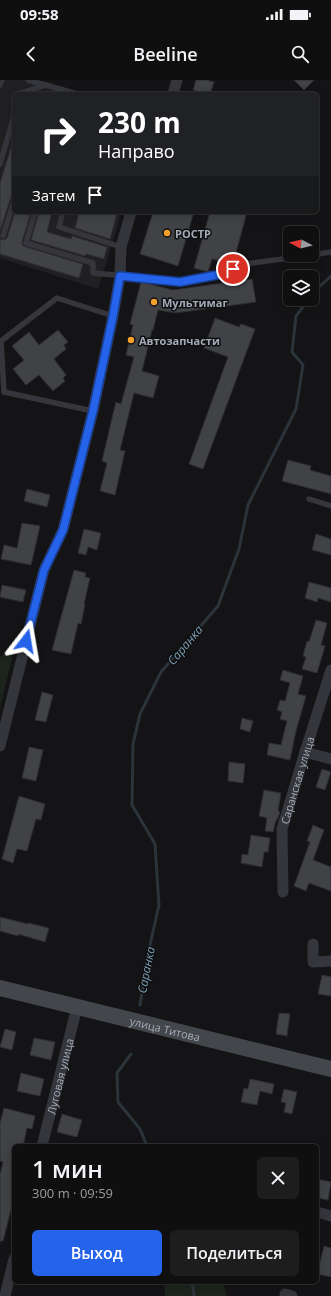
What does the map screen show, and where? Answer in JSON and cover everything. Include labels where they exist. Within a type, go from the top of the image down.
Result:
[{"type":"main road","name":"улица Титова","points":[[0,988],[331,1069]]},
{"type":"street","points":[[174,92],[177,80]]},
{"type":"street","points":[[0,746],[2,726],[44,570],[63,530],[93,411],[120,276],[121,248],[130,214]]},
{"type":"street","name":"Саранская улица","points":[[283,892],[282,829],[331,670]]},
{"type":"street","points":[[305,752],[331,759]]},
{"type":"street","points":[[313,944],[313,962],[331,961]]},
{"type":"street","name":"Луговая улица","points":[[43,1144],[77,1007]]},
{"type":"street","points":[[319,1213],[331,1216]]},
{"type":"street","points":[[5,1296],[12,1267]]},
{"type":"lane","points":[[0,85],[2,80]]},
{"type":"lane","points":[[28,80],[70,92]]},
{"type":"lane","points":[[24,92],[46,85]]},
{"type":"lane","points":[[0,164],[12,123]]},
{"type":"lane","points":[[3,236],[12,207]]},
{"type":"lane","points":[[34,214],[26,242],[93,263],[93,273],[180,282],[222,274],[245,264],[283,259]]},
{"type":"lane","points":[[62,214],[59,227],[121,248]]},
{"type":"lane","points":[[319,254],[331,252]]},
{"type":"lane","points":[[93,411],[4,392],[1,340],[57,298],[113,316]]},
{"type":"lane","points":[[309,499],[331,506]]},
{"type":"shaded area","points":[[0,80],[35,80],[74,92],[12,92],[12,214],[121,214],[98,289],[0,258]]},
{"type":"shaded area","points":[[15,646],[0,708],[0,657]]},
{"type":"shaded area","points":[[164,1284],[224,1284],[227,1296],[165,1296]]},
{"type":"building","points":[[196,80],[214,82],[211,92],[198,92],[193,90]]},
{"type":"building","points":[[294,80],[314,80],[304,90]]},
{"type":"building","points":[[12,144],[12,194],[0,231],[0,183]]},
{"type":"building","points":[[14,214],[30,214],[22,242],[23,246],[83,264],[79,278],[0,254],[0,239],[4,240],[7,238]]},
{"type":"building","points":[[38,214],[52,214],[47,232],[71,239],[72,236],[107,247],[104,259],[86,254],[85,256],[31,240]]},
{"type":"building","points":[[78,214],[117,214],[110,239],[75,228]]},
{"type":"building","name":"РОСТР","points":[[152,214],[193,214],[178,266],[140,254]]},
{"type":"building","points":[[209,214],[246,214],[233,264],[212,259],[208,272],[194,268]]},
{"type":"building","points":[[252,279],[256,302],[176,313],[158,310],[142,371],[159,376],[153,398],[134,393],[120,450],[125,451],[115,495],[100,491],[107,463],[102,461],[116,402],[121,404],[134,357],[126,355],[133,325],[130,324],[141,282],[173,290]]},
{"type":"building","points":[[215,318],[239,327],[241,324],[255,329],[203,469],[189,464],[228,357],[204,348]]},
{"type":"building","points":[[58,330],[68,342],[64,345],[66,349],[54,359],[66,375],[63,378],[65,381],[53,391],[39,375],[26,385],[13,369],[24,360],[12,346],[29,332],[39,345]]},
{"type":"building","points":[[288,460],[311,466],[310,470],[331,476],[331,494],[282,481]]},
{"type":"building","points":[[27,489],[50,495],[47,507],[24,501]]},
{"type":"building","points":[[22,523],[40,526],[31,565],[1,559],[4,545],[17,548]]},
{"type":"building","points":[[84,529],[101,533],[97,550],[88,547],[86,555],[78,553]]},
{"type":"building","points":[[316,534],[331,539],[331,555],[312,550]]},
{"type":"building","points":[[74,570],[86,573],[85,577],[90,578],[81,624],[78,623],[71,654],[52,650]]},
{"type":"building","points":[[309,582],[331,588],[331,602],[318,598],[317,602],[305,598]]},
{"type":"building","points":[[2,585],[26,590],[23,602],[0,597]]},
{"type":"building","points":[[316,620],[327,623],[321,645],[325,646],[317,673],[302,669],[306,657],[303,656],[307,641],[309,642]]},
{"type":"building","points":[[283,670],[303,676],[298,694],[306,696],[296,731],[290,760],[267,755],[269,743],[281,745],[287,721],[280,719],[282,712],[277,710],[280,700],[285,701],[290,683],[280,680]]},
{"type":"building","points":[[42,692],[53,695],[46,722],[35,720]]},
{"type":"building","points":[[242,718],[253,721],[250,732],[240,729]]},
{"type":"building","points":[[29,747],[43,750],[36,781],[22,778]]},
{"type":"building","points":[[229,762],[245,764],[243,783],[228,781]]},
{"type":"building","points":[[322,769],[331,772],[325,790],[316,787]]},
{"type":"building","points":[[264,790],[281,793],[278,811],[280,812],[273,832],[265,831],[267,818],[259,816]]},
{"type":"building","points":[[19,796],[45,804],[41,820],[36,819],[27,851],[17,849],[13,863],[2,859]]},
{"type":"building","points":[[313,825],[324,830],[313,860],[331,867],[331,891],[309,883],[306,891],[294,886],[310,842],[307,841]]},
{"type":"building","points":[[251,835],[270,838],[268,852],[264,852],[262,867],[241,863],[242,854],[248,855]]},
{"type":"building","points":[[0,917],[49,928],[45,942],[18,934],[18,936],[0,931]]},
{"type":"building","points":[[322,975],[331,977],[331,996],[318,994]]},
{"type":"building","points":[[279,1013],[290,1014],[287,1036],[276,1034]]},
{"type":"building","points":[[5,1029],[16,1032],[12,1050],[0,1047]]},
{"type":"building","points":[[34,1038],[55,1042],[51,1060],[30,1055]]},
{"type":"building","points":[[21,1073],[44,1079],[40,1096],[17,1091]]},
{"type":"building","points":[[250,1079],[274,1084],[272,1094],[260,1091],[257,1105],[241,1102],[244,1088],[248,1089]]},
{"type":"building","points":[[284,1089],[297,1092],[292,1114],[284,1112],[286,1103],[281,1102]]},
{"type":"building","points":[[4,1108],[35,1116],[32,1129],[27,1128],[23,1144],[12,1144],[12,1206],[3,1241],[0,1241],[0,1175],[3,1162],[0,1161],[0,1123]]},
{"type":"building","points":[[62,1114],[82,1120],[77,1137],[57,1132]]},
{"type":"building","points":[[319,1179],[331,1182],[328,1200],[319,1198]]},
{"type":"building","points":[[324,1246],[331,1248],[331,1277],[319,1274],[319,1266]]},
{"type":"waterway","name":"Саранка","points":[[319,287],[331,276]]},
{"type":"waterway","name":"Саранка","points":[[140,1005],[150,945],[159,905],[155,844],[132,805],[133,744],[140,714],[161,672],[218,606],[239,549],[248,505],[296,409],[303,365],[292,352],[296,316],[304,306]]},
{"type":"waterway","name":"Саранка","points":[[131,1054],[117,1073],[118,1102],[140,1129],[146,1144]]},
{"type":"waterway","name":"Саранка","points":[[192,1284],[194,1296]]},
{"type":"place","name":"РОСТР","points":[[167,233]]},
{"type":"place","name":"Мультимаг","points":[[154,302]]},
{"type":"place","name":"Автозапчасти","points":[[131,340]]},
{"type":"route","points":[[26,641],[44,570],[63,530],[93,411],[120,276],[180,282],[222,274],[233,269]]}]
